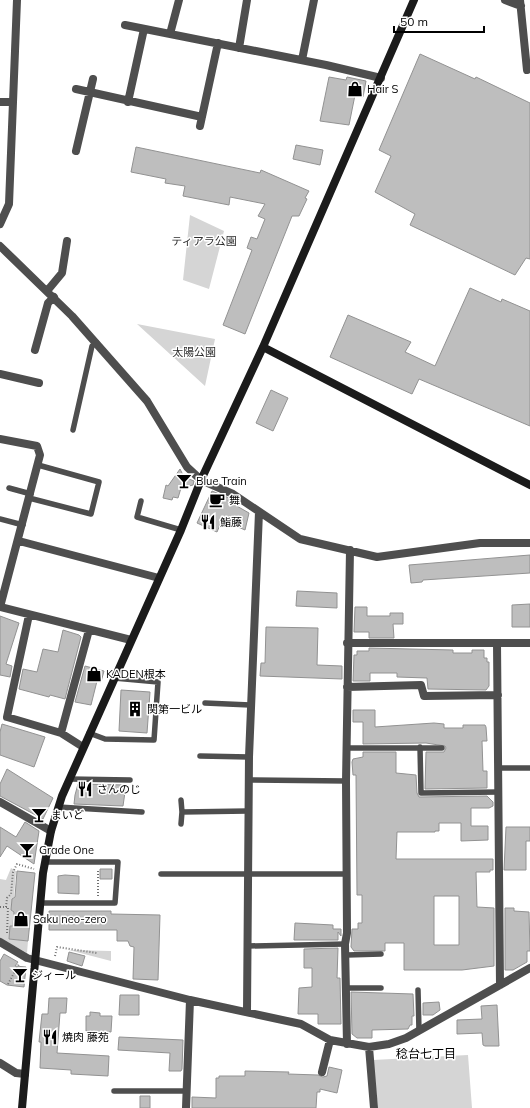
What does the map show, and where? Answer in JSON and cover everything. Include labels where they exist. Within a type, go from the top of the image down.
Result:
[{"type":"street","points":[[0,224],[9,204],[17,0]]},
{"type":"street","points":[[170,34],[179,0]]},
{"type":"street","points":[[239,48],[247,0]]},
{"type":"street","points":[[302,60],[314,0]]},
{"type":"street","points":[[22,1108],[40,902],[45,862],[51,831],[58,807],[89,733],[182,530],[201,480],[262,347],[414,0]]},
{"type":"street","points":[[505,0],[520,3],[527,70]]},
{"type":"street","points":[[125,25],[302,60],[381,78]]},
{"type":"street","points":[[128,102],[144,29]]},
{"type":"street","points":[[200,126],[218,44]]},
{"type":"street","points":[[76,152],[93,79]]},
{"type":"street","points":[[76,89],[202,118]]},
{"type":"street","points":[[0,102],[13,102]]},
{"type":"street","points":[[48,291],[62,273],[67,241]]},
{"type":"street","points":[[0,246],[54,297],[147,401],[187,467],[201,480],[234,494],[300,539],[377,557],[480,543],[530,543]]},
{"type":"street","points":[[35,350],[48,303],[54,297]]},
{"type":"street","points":[[262,347],[530,485]]},
{"type":"street","points":[[0,374],[39,383]]},
{"type":"street","points":[[0,439],[37,446],[40,455],[19,541],[0,607],[131,640]]},
{"type":"street","points":[[247,1012],[250,705],[259,512]]},
{"type":"street","points":[[19,541],[159,578]]},
{"type":"street","points":[[347,1044],[347,955],[345,944],[347,933],[347,643],[350,550]]},
{"type":"street","points":[[29,615],[7,717],[60,733],[83,747]]},
{"type":"street","points":[[60,733],[89,630]]},
{"type":"street","points":[[347,643],[530,644]]},
{"type":"street","points":[[497,644],[500,985]]},
{"type":"street","points":[[347,687],[421,685],[424,696],[498,695]]},
{"type":"street","points":[[0,802],[51,831]]},
{"type":"street","points":[[3,940],[24,956],[36,961],[190,1000],[300,1024],[330,1040],[369,1047],[389,1044],[419,1031],[530,968]]},
{"type":"street","points":[[186,1108],[190,1000]]},
{"type":"street","points":[[322,1072],[330,1040]]},
{"type":"street","points":[[369,1047],[374,1108]]},
{"type":"street","points":[[0,1063],[16,1073],[25,1074]]},
{"type":"lane","points":[[73,430],[92,346],[96,343]]},
{"type":"lane","points":[[9,488],[90,514],[99,482],[38,465]]},
{"type":"lane","points":[[141,501],[138,517],[182,530]]},
{"type":"lane","points":[[0,519],[23,525]]},
{"type":"lane","points":[[89,733],[105,739],[154,740],[158,682],[114,678]]},
{"type":"lane","points":[[205,703],[250,705]]},
{"type":"lane","points":[[420,747],[421,793],[498,792]]},
{"type":"lane","points":[[347,748],[442,748]]},
{"type":"lane","points":[[200,756],[249,757]]},
{"type":"lane","points":[[499,768],[530,768]]},
{"type":"lane","points":[[69,779],[130,780]]},
{"type":"lane","points":[[250,780],[346,781]]},
{"type":"lane","points":[[181,800],[181,824]]},
{"type":"lane","points":[[58,807],[142,812]]},
{"type":"lane","points":[[182,812],[248,811]]},
{"type":"lane","points":[[40,902],[115,903],[118,862],[45,862]]},
{"type":"lane","points":[[161,874],[346,874]]},
{"type":"lane","points":[[248,946],[345,944]]},
{"type":"lane","points":[[347,955],[381,954]]},
{"type":"lane","points":[[346,988],[382,988]]},
{"type":"lane","points":[[418,990],[419,1031]]},
{"type":"lane","points":[[114,1091],[187,1091]]},
{"type":"path","points":[[98,862],[98,903]]},
{"type":"path","points":[[3,940],[8,907],[6,907],[7,898],[11,894],[14,872],[17,864],[35,869]]},
{"type":"path","points":[[0,907],[6,907]]},
{"type":"path","points":[[53,965],[57,947],[97,953]]},
{"type":"path","points":[[8,984],[24,956]]},
{"type":"green space","name":"ティアラ公園","points":[[190,215],[224,231],[209,289],[183,280]]},
{"type":"green space","name":"太陽公園","points":[[137,324],[215,339],[205,386]]},
{"type":"green space","points":[[11,868],[16,871],[14,897],[12,899],[11,910],[14,912],[13,926],[10,926],[9,939],[28,941],[27,953],[0,938],[0,879],[6,880]]},
{"type":"green space","points":[[69,950],[111,951],[111,961]]},
{"type":"green space","points":[[468,1055],[472,1108],[378,1108],[373,1060]]},
{"type":"building","points":[[420,54],[475,79],[476,77],[530,103],[530,259],[526,258],[515,275],[410,225],[415,214],[375,192],[391,156],[379,150]]},
{"type":"building","points":[[329,77],[346,80],[347,77],[366,81],[363,97],[355,95],[349,125],[320,121]]},
{"type":"building","points":[[296,145],[323,150],[320,165],[293,159]]},
{"type":"building","points":[[136,147],[260,173],[261,170],[309,191],[299,216],[292,216],[245,334],[223,325],[252,250],[247,248],[251,237],[257,239],[265,219],[258,216],[265,204],[230,197],[229,205],[183,196],[185,186],[165,183],[166,179],[131,172]]},
{"type":"building","points":[[470,288],[501,302],[502,299],[530,311],[530,426],[419,379],[412,394],[330,357],[348,315],[411,342],[405,352],[435,366]]},
{"type":"building","points":[[271,390],[288,398],[273,431],[256,423]]},
{"type":"building","points":[[180,469],[184,477],[194,481],[193,485],[181,488],[178,498],[173,497],[172,500],[163,498],[166,485],[168,486]]},
{"type":"building","points":[[212,491],[229,498],[228,501],[249,513],[245,530],[222,520],[217,532],[197,523]]},
{"type":"building","points":[[530,555],[530,573],[423,580],[422,582],[411,583],[409,565]]},
{"type":"building","points":[[297,591],[337,593],[337,608],[296,606]]},
{"type":"building","points":[[530,604],[530,627],[512,627],[512,605]]},
{"type":"building","points":[[355,607],[367,607],[367,616],[390,616],[390,613],[403,613],[403,624],[393,624],[394,638],[369,638],[369,632],[354,632]]},
{"type":"building","points":[[0,616],[19,623],[6,664],[12,666],[10,677],[0,675]]},
{"type":"building","points":[[266,627],[318,628],[317,665],[342,666],[342,679],[260,676],[261,663],[265,663]]},
{"type":"building","points":[[63,630],[81,637],[65,699],[50,695],[49,697],[19,689],[23,669],[37,672],[43,649],[58,652]]},
{"type":"building","points":[[369,648],[453,650],[453,653],[472,653],[472,650],[484,650],[484,658],[487,658],[487,662],[489,662],[489,686],[486,690],[428,689],[427,678],[397,677],[397,673],[370,673],[370,681],[353,681],[354,655],[357,655],[357,651],[369,651]]},
{"type":"building","points":[[85,666],[104,671],[101,682],[97,681],[91,705],[75,702]]},
{"type":"building","name":"関第一ビル","points":[[121,690],[150,692],[147,733],[119,731]]},
{"type":"building","points":[[353,710],[375,710],[375,727],[434,723],[444,724],[444,728],[463,728],[463,725],[485,725],[487,741],[482,741],[483,771],[487,771],[487,788],[425,789],[426,752],[444,752],[446,748],[445,746],[426,743],[363,744],[363,722],[353,722]]},
{"type":"building","points":[[2,724],[45,737],[34,767],[0,755],[0,732]]},
{"type":"building","points":[[363,752],[396,752],[396,773],[416,775],[417,793],[419,797],[487,796],[493,802],[493,806],[489,808],[471,808],[471,826],[488,826],[488,840],[461,841],[461,823],[439,823],[439,831],[435,832],[397,832],[396,859],[493,859],[493,870],[490,870],[490,872],[476,872],[477,907],[494,908],[494,966],[462,970],[404,970],[404,943],[385,943],[385,951],[354,951],[351,947],[352,929],[358,929],[358,923],[362,923],[362,895],[357,895],[356,775],[353,775],[352,762],[353,759],[363,757]],"holes":[[[434,896],[459,896],[459,945],[434,945]]]},
{"type":"building","points":[[7,769],[53,798],[43,819],[0,796],[0,784]]},
{"type":"building","points":[[78,784],[126,785],[123,806],[74,804]]},
{"type":"building","points":[[25,822],[39,831],[34,864],[7,846],[0,857],[0,827],[16,837]]},
{"type":"building","points":[[506,827],[530,827],[530,841],[526,841],[526,870],[504,870]]},
{"type":"building","points":[[100,869],[112,869],[112,879],[100,879]]},
{"type":"building","points":[[17,871],[35,873],[28,941],[9,939],[10,926],[13,926],[14,912],[11,910],[12,899],[15,897]]},
{"type":"building","points":[[58,876],[79,876],[79,894],[58,893]]},
{"type":"building","points":[[505,908],[514,908],[514,911],[529,912],[530,951],[527,951],[527,962],[513,970],[505,970]]},
{"type":"building","points":[[49,911],[111,911],[111,914],[160,915],[158,980],[133,979],[134,947],[130,946],[128,941],[117,941],[117,930],[49,930]]},
{"type":"building","points":[[295,923],[333,925],[333,929],[341,929],[341,936],[338,932],[338,940],[294,940]]},
{"type":"building","points":[[338,948],[337,978],[340,978],[341,1024],[318,1024],[318,1014],[298,1014],[299,988],[312,987],[312,968],[304,968],[304,949]]},
{"type":"building","points":[[69,952],[85,956],[82,966],[67,961]]},
{"type":"building","points":[[4,954],[18,962],[15,966],[26,967],[24,987],[7,985],[0,981],[0,961]]},
{"type":"building","points":[[351,992],[413,994],[414,1016],[412,1016],[412,1025],[410,1025],[408,1029],[372,1030],[372,1038],[357,1038],[352,1034]]},
{"type":"building","points":[[120,995],[139,995],[139,1015],[119,1015]]},
{"type":"building","points":[[49,998],[67,998],[66,1013],[60,1013],[57,1053],[109,1056],[108,1076],[71,1074],[71,1070],[40,1068],[41,1042],[39,1042],[42,1014],[48,1014]]},
{"type":"building","points":[[439,1002],[440,1010],[433,1015],[423,1015],[423,1003]]},
{"type":"building","points":[[497,1005],[499,1046],[483,1045],[482,1033],[457,1034],[457,1020],[482,1019],[481,1006]]},
{"type":"building","points":[[90,1012],[100,1013],[100,1016],[112,1016],[111,1032],[86,1031],[86,1016],[90,1016]]},
{"type":"building","points":[[119,1037],[183,1040],[181,1071],[169,1071],[170,1053],[118,1050]]},
{"type":"building","points":[[329,1067],[342,1070],[337,1093],[320,1089],[320,1092],[317,1092],[316,1108],[192,1108],[192,1097],[216,1098],[216,1078],[219,1078],[219,1076],[245,1076],[245,1071],[289,1072],[288,1074],[318,1075],[323,1077],[327,1076]]},
{"type":"building","points":[[140,1096],[150,1096],[150,1108],[140,1108]]},
{"type":"place","name":"Hair S","points":[[355,89]]},
{"type":"place","name":"Blue Train","points":[[184,481]]},
{"type":"place","name":"舞","points":[[217,500]]},
{"type":"place","name":"鮨藤","points":[[208,522]]},
{"type":"place","name":"KADEN根本","points":[[94,674]]},
{"type":"place","name":"関第一ビル","points":[[135,709]]},
{"type":"place","name":"さんのじ","points":[[85,789]]},
{"type":"place","name":"まいど","points":[[39,815]]},
{"type":"place","name":"Grade One","points":[[27,850]]},
{"type":"place","name":"Saku neo-zero","points":[[21,919]]},
{"type":"place","name":"ジィール","points":[[20,975]]},
{"type":"place","name":"焼肉 藤苑","points":[[50,1037]]},
{"type":"district","name":"稔台七丁目","points":[[426,1054]]}]
